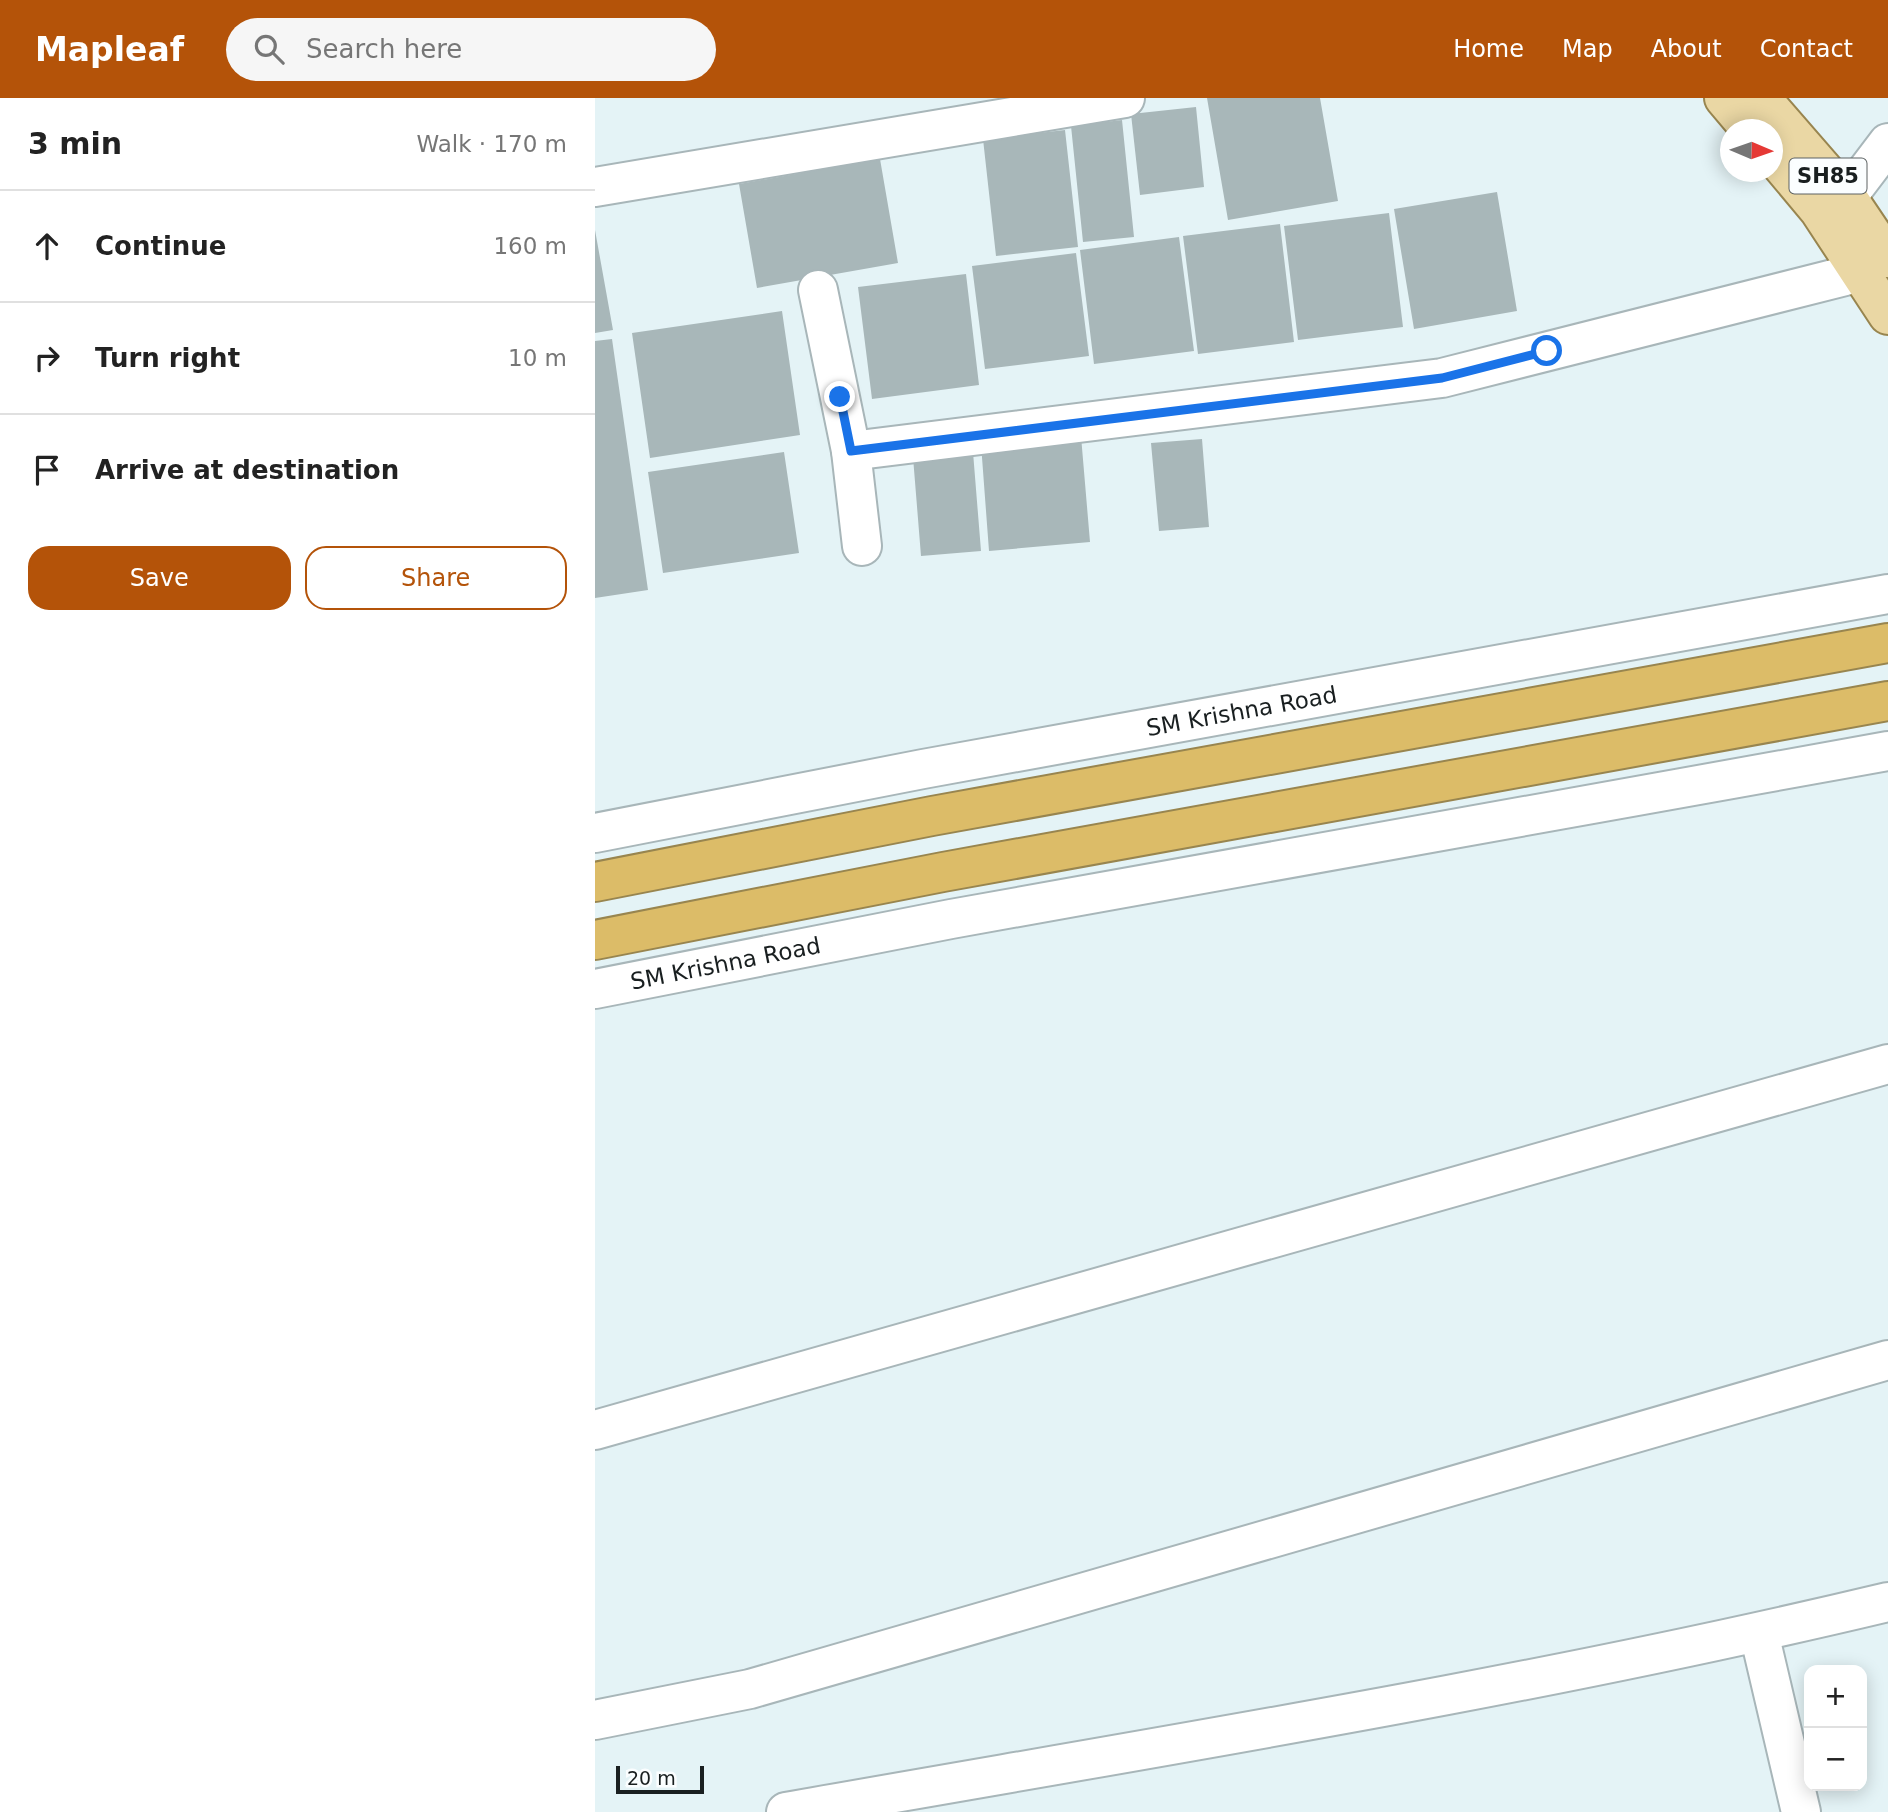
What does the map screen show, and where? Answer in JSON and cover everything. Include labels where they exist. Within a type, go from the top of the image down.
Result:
[{"type":"highway","name":"SM Krishna Road","points":[[595,882],[932,816],[1888,643]]},
{"type":"highway","points":[[595,940],[957,870],[1888,701]]},
{"type":"main road","points":[[1724,98],[1742,119]]},
{"type":"main road","name":"SH85","points":[[1761,98],[1847,197],[1874,265],[1888,315]]},
{"type":"main road","name":"SH85","points":[[1783,167],[1819,210],[1874,265]]},
{"type":"street","points":[[595,187],[1125,98]]},
{"type":"street","points":[[1847,197],[1888,143]]},
{"type":"street","points":[[851,451],[1442,378],[1874,265]]},
{"type":"street","points":[[818,290],[851,451],[862,546]]},
{"type":"street","name":"SM Krishna Road","points":[[595,833],[923,769],[1888,594]]},
{"type":"street","name":"SM Krishna Road","points":[[595,989],[951,919],[1888,751]]},
{"type":"street","points":[[595,1430],[1888,1064]]},
{"type":"street","points":[[595,1720],[750,1689],[1888,1360]]},
{"type":"street","points":[[786,1812],[1540,1678],[1759,1633],[1888,1602]]},
{"type":"street","points":[[1759,1633],[1801,1812]]},
{"type":"building","points":[[1207,98],[1320,98],[1338,201],[1228,220]]},
{"type":"building","points":[[1196,107],[1204,187],[1140,195],[1131,114]]},
{"type":"building","points":[[1122,120],[1134,237],[1083,242],[1071,126]]},
{"type":"building","points":[[1065,130],[1078,247],[996,256],[983,139]]},
{"type":"building","points":[[880,159],[898,263],[757,288],[739,184]]},
{"type":"building","points":[[1497,192],[1517,311],[1414,329],[1394,209]]},
{"type":"building","points":[[1389,213],[1403,327],[1298,340],[1284,226]]},
{"type":"building","points":[[1280,224],[1294,342],[1198,354],[1183,236]]},
{"type":"building","points":[[595,230],[613,330],[595,333]]},
{"type":"building","points":[[1179,237],[1194,351],[1094,364],[1080,250]]},
{"type":"building","points":[[1076,253],[1089,356],[985,369],[972,266]]},
{"type":"building","points":[[966,274],[979,385],[872,399],[858,287]]},
{"type":"building","points":[[782,311],[800,435],[650,458],[632,333]]},
{"type":"building","points":[[612,339],[648,590],[595,598],[595,341]]},
{"type":"building","points":[[1081,436],[1090,542],[989,551],[981,444]]},
{"type":"building","points":[[1202,439],[1209,527],[1159,531],[1151,443]]},
{"type":"building","points":[[784,452],[799,553],[663,573],[648,472]]},
{"type":"building","points":[[973,452],[981,551],[921,556],[913,457]]},
{"type":"route","points":[[840,397],[851,451],[1442,378],[1547,351]]}]
